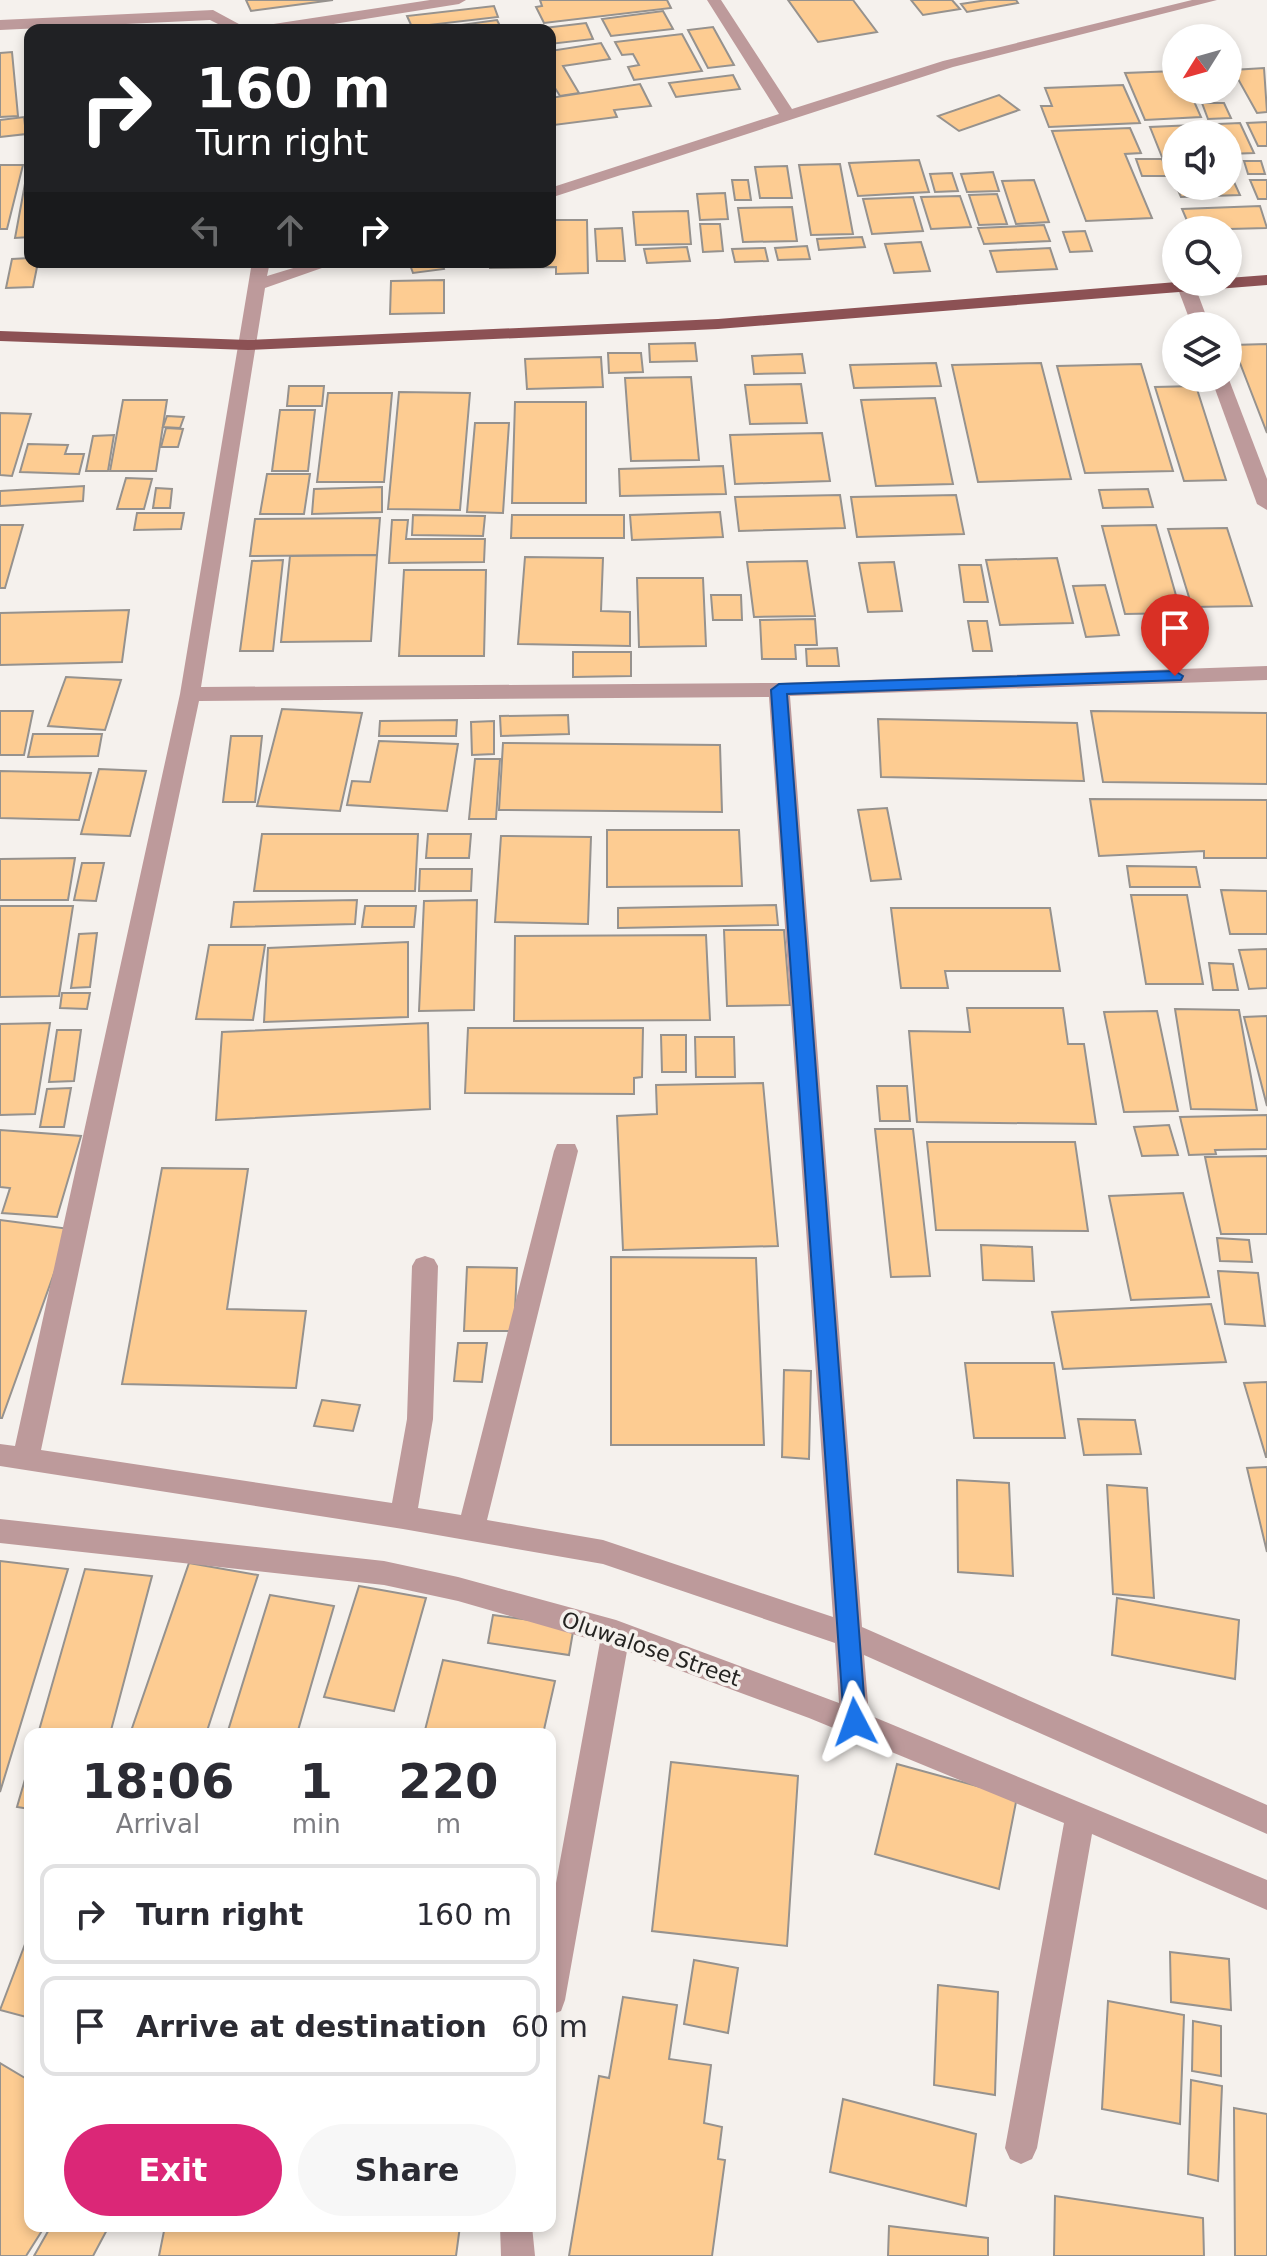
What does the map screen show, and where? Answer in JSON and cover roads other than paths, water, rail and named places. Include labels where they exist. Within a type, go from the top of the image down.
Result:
[{"type":"main road","points":[[1242,283],[1267,280]]},
{"type":"main road","points":[[0,336],[248,345],[718,324],[1162,291]]},
{"type":"street","points":[[305,24],[459,0]]},
{"type":"street","points":[[714,0],[787,114]]},
{"type":"street","points":[[556,191],[948,64],[1210,0]]},
{"type":"street","points":[[0,25],[211,7],[234,24]]},
{"type":"street","points":[[260,268],[190,694],[13,1457],[403,1517],[603,1552],[849,1635],[1267,1820]]},
{"type":"street","points":[[255,286],[311,268]]},
{"type":"street","points":[[1225,392],[1267,504]]},
{"type":"street","points":[[190,694],[779,690],[1267,673]]},
{"type":"street","points":[[779,690],[855,1722]]},
{"type":"street","points":[[471,1531],[566,1151]]},
{"type":"street","points":[[403,1517],[420,1419],[425,1266]]},
{"type":"street","name":"Oluwalose Street","points":[[0,1531],[384,1573],[436,1583],[616,1633],[855,1722],[1267,1895]]},
{"type":"street","points":[[556,1967],[616,1633]]},
{"type":"street","points":[[1021,2148],[1080,1816]]},
{"type":"street","points":[[516,2232],[518,2256]]}]
